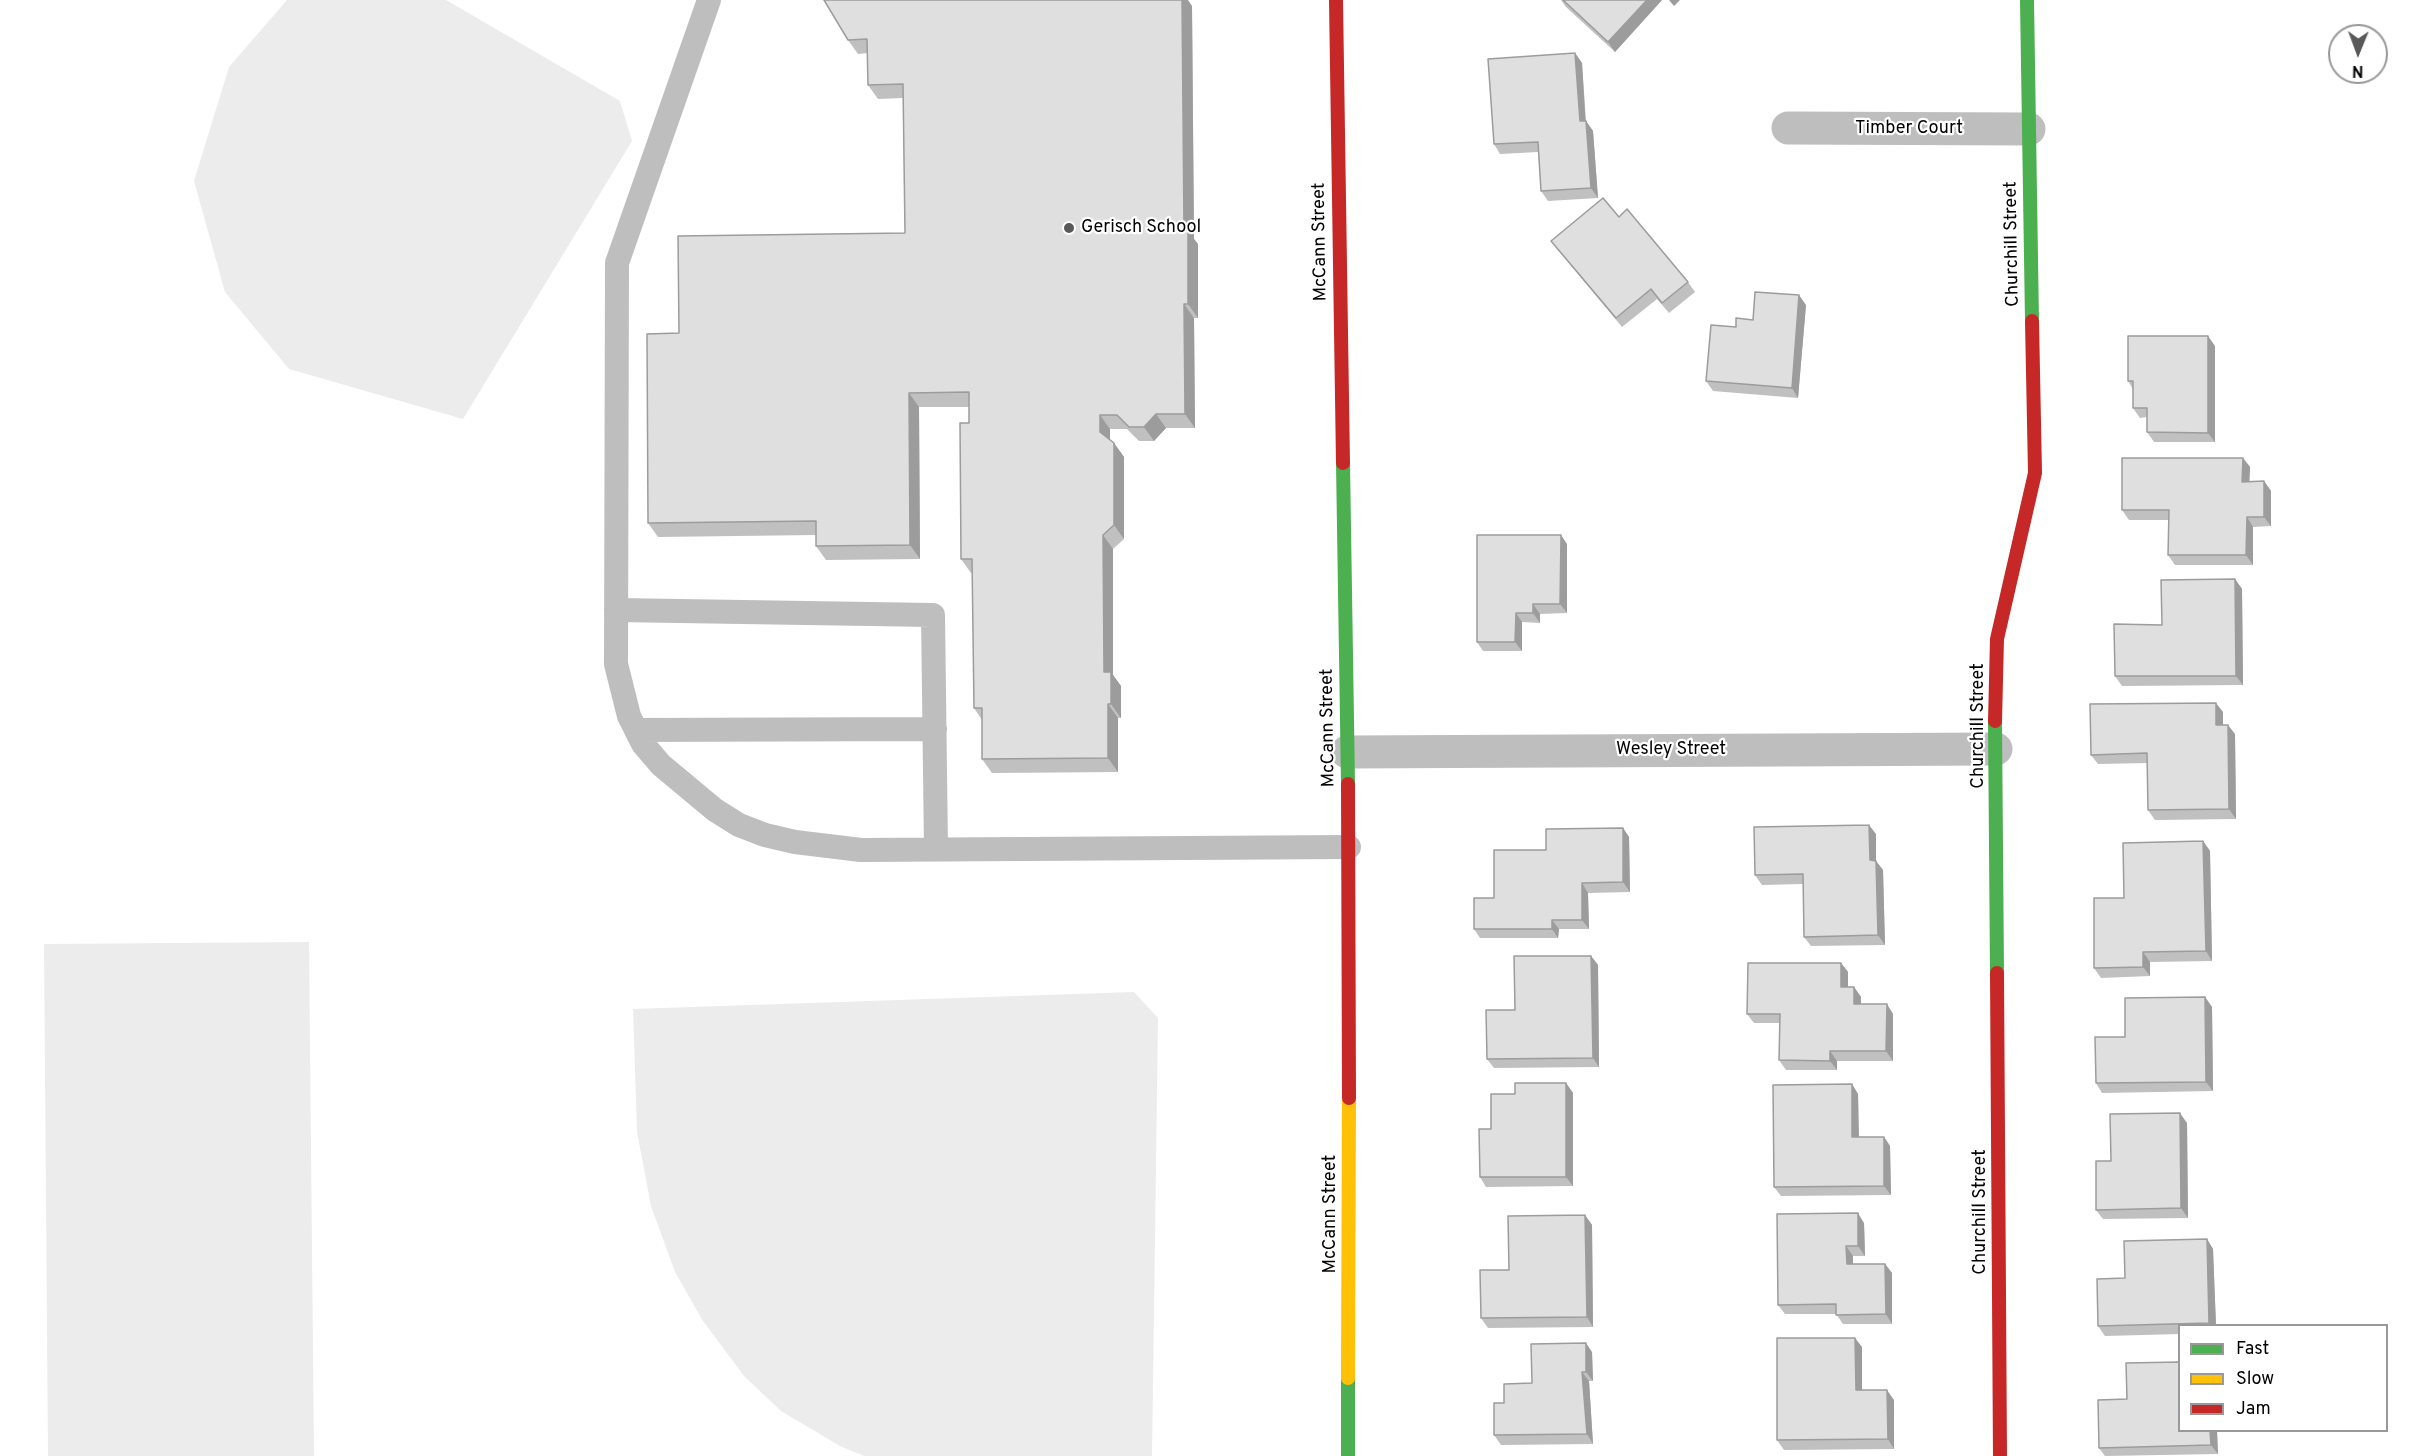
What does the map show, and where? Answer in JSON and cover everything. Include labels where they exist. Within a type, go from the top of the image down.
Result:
[{"type":"street","name":"McCann Street","points":[[1336,0],[1349,847],[1348,1456]]},
{"type":"street","name":"Churchill Street","points":[[2000,1456],[1997,639],[2035,473],[2027,0]]},
{"type":"street","name":"Timber Court","points":[[1788,128],[2029,129]]},
{"type":"street","name":"Wesley Street","points":[[1347,752],[1996,749]]},
{"type":"lane","points":[[709,0],[617,263],[616,664],[629,716],[643,744],[661,765],[691,792],[723,815],[765,836],[795,842],[861,850],[1349,847]]},
{"type":"lane","points":[[616,610],[933,615],[936,849]]},
{"type":"lane","points":[[636,730],[934,729]]},
{"type":"shaded area","points":[[287,0],[446,0],[620,101],[632,141],[463,419],[289,369],[225,292],[194,181],[229,67]]},
{"type":"shaded area","points":[[309,942],[314,1456],[48,1456],[44,944]]},
{"type":"shaded area","points":[[1134,992],[1158,1018],[1152,1456],[864,1456],[840,1446],[781,1411],[744,1376],[703,1321],[675,1272],[651,1206],[637,1132],[633,1009]]},
{"type":"building","points":[[824,0],[1182,0],[1184,230],[1188,230],[1188,304],[1184,304],[1185,414],[1156,414],[1144,427],[1129,427],[1117,415],[1100,415],[1100,432],[1114,443],[1114,525],[1103,535],[1104,672],[1111,672],[1111,704],[1108,704],[1108,758],[982,759],[982,708],[974,708],[972,559],[961,559],[960,423],[969,423],[969,392],[909,393],[910,545],[816,546],[816,521],[648,523],[647,334],[679,333],[678,236],[905,233],[903,84],[868,85],[867,39],[848,40]]},
{"type":"building","points":[[1563,0],[1647,0],[1608,42]]},
{"type":"building","points":[[1575,53],[1580,121],[1586,121],[1591,188],[1541,191],[1538,142],[1494,144],[1488,59]]},
{"type":"building","points":[[1603,198],[1619,217],[1627,209],[1688,282],[1662,303],[1651,289],[1616,318],[1551,241]]},
{"type":"building","points":[[1755,292],[1799,295],[1792,388],[1706,381],[1711,325],[1736,327],[1736,318],[1753,320]]},
{"type":"building","points":[[2128,336],[2208,336],[2208,433],[2147,432],[2147,408],[2133,408],[2133,381],[2128,381]]},
{"type":"building","points":[[2122,458],[2243,458],[2242,482],[2264,481],[2264,517],[2247,517],[2246,555],[2168,555],[2169,510],[2122,510]]},
{"type":"building","points":[[1477,535],[1561,535],[1560,604],[1533,604],[1533,613],[1516,613],[1515,642],[1477,642]]},
{"type":"building","points":[[2235,579],[2236,676],[2115,676],[2114,624],[2162,625],[2161,580]]},
{"type":"building","points":[[2216,703],[2216,725],[2228,725],[2229,809],[2148,810],[2147,753],[2091,755],[2090,704]]},
{"type":"building","points":[[1869,825],[1870,860],[1876,861],[1878,935],[1804,937],[1803,874],[1755,875],[1754,827]]},
{"type":"building","points":[[1623,828],[1623,882],[1582,883],[1582,920],[1552,920],[1552,929],[1474,929],[1474,898],[1494,898],[1494,850],[1546,850],[1546,829]]},
{"type":"building","points":[[2203,841],[2206,951],[2143,952],[2143,967],[2094,968],[2094,898],[2124,898],[2123,843]]},
{"type":"building","points":[[1514,956],[1591,956],[1593,1058],[1487,1059],[1486,1010],[1515,1010]]},
{"type":"building","points":[[1748,963],[1841,963],[1841,987],[1854,987],[1854,1004],[1887,1004],[1886,1051],[1830,1051],[1830,1061],[1779,1060],[1780,1014],[1747,1014]]},
{"type":"building","points":[[2205,997],[2206,1082],[2096,1083],[2095,1037],[2125,1037],[2125,998]]},
{"type":"building","points":[[1515,1083],[1566,1083],[1566,1177],[1480,1177],[1479,1129],[1491,1129],[1491,1094],[1515,1094]]},
{"type":"building","points":[[1852,1084],[1852,1137],[1884,1137],[1884,1186],[1774,1187],[1773,1085]]},
{"type":"building","points":[[2180,1113],[2181,1208],[2096,1210],[2096,1161],[2111,1161],[2110,1114]]},
{"type":"building","points":[[1858,1213],[1858,1246],[1846,1246],[1847,1264],[1885,1264],[1886,1314],[1836,1315],[1836,1304],[1778,1305],[1777,1214]]},
{"type":"building","points":[[1585,1215],[1587,1317],[1481,1318],[1480,1270],[1509,1270],[1508,1216]]},
{"type":"building","points":[[2207,1239],[2209,1323],[2098,1326],[2097,1279],[2125,1278],[2124,1241]]},
{"type":"building","points":[[1777,1338],[1855,1338],[1856,1390],[1887,1390],[1888,1439],[1777,1440]]},
{"type":"building","points":[[1586,1343],[1586,1372],[1582,1372],[1587,1434],[1494,1435],[1494,1403],[1504,1403],[1504,1384],[1532,1383],[1531,1344]]},
{"type":"building","points":[[2178,1362],[2178,1432],[2210,1432],[2211,1445],[2099,1448],[2098,1400],[2127,1399],[2126,1363]]},
{"type":"traffic: fast","points":[[2027,0],[2032,321]]},
{"type":"traffic: fast","points":[[1343,463],[1348,784]]},
{"type":"traffic: fast","points":[[1995,721],[1997,973]]},
{"type":"traffic: fast","points":[[1348,1378],[1348,1456]]},
{"type":"traffic: slow","points":[[1348,1378],[1349,1098]]},
{"type":"traffic: jam","points":[[1336,0],[1343,463]]},
{"type":"traffic: jam","points":[[1995,721],[1997,639],[2035,473],[2032,321]]},
{"type":"traffic: jam","points":[[1348,784],[1349,1098]]},
{"type":"traffic: jam","points":[[1997,973],[2000,1456]]},
{"type":"place","name":"Gerisch School","points":[[1069,228]]}]
